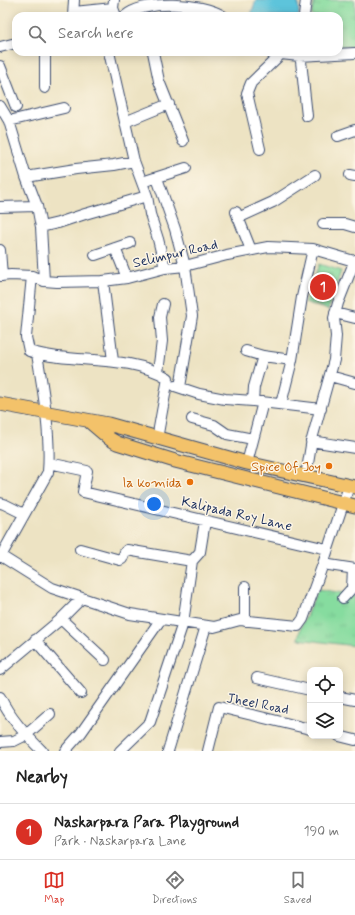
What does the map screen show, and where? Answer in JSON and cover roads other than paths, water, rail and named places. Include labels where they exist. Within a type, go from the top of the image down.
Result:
[{"type":"main road","points":[[0,404],[121,428],[247,463],[352,487]]},
{"type":"main road","points":[[90,422],[117,443],[175,461],[349,505]]},
{"type":"street","points":[[74,0],[74,12]]},
{"type":"street","points":[[214,0],[218,12]]},
{"type":"street","points":[[304,12],[306,0]]},
{"type":"street","points":[[130,9],[147,4],[182,2],[215,12]]},
{"type":"street","points":[[87,12],[114,8]]},
{"type":"street","points":[[0,48],[12,44]]},
{"type":"street","points":[[343,53],[355,53]]},
{"type":"street","points":[[45,56],[45,88]]},
{"type":"street","points":[[110,56],[134,161],[147,196],[150,214],[165,268]]},
{"type":"street","points":[[155,56],[158,76],[183,141]]},
{"type":"street","points":[[260,149],[247,93],[251,83],[277,56]]},
{"type":"street","points":[[299,56],[307,116]]},
{"type":"street","points":[[0,66],[16,107]]},
{"type":"street","points":[[125,122],[169,104]]},
{"type":"street","points":[[0,106],[9,121],[26,177],[37,206],[44,281]]},
{"type":"street","points":[[9,121],[64,108]]},
{"type":"street","points":[[338,136],[355,130]]},
{"type":"street","points":[[26,177],[134,161]]},
{"type":"street","points":[[142,182],[186,168]]},
{"type":"street","points":[[251,250],[237,215],[273,202],[315,176]]},
{"type":"street","points":[[157,178],[175,229],[185,266],[192,316],[180,387]]},
{"type":"street","points":[[40,227],[147,196]]},
{"type":"street","points":[[0,207],[37,206]]},
{"type":"street","points":[[323,224],[344,224],[355,227]]},
{"type":"street","points":[[95,255],[130,243]]},
{"type":"street","name":"Selimpur Road","points":[[1,276],[32,276],[44,281],[104,281],[127,278],[165,268],[185,266],[268,247],[313,249],[355,261]]},
{"type":"street","points":[[115,248],[127,278]]},
{"type":"street","points":[[281,404],[292,360],[302,297],[313,249]]},
{"type":"street","points":[[0,250],[1,276]]},
{"type":"street","points":[[306,476],[311,441],[334,360],[336,336],[334,318],[338,303],[355,261]]},
{"type":"street","points":[[32,276],[26,337],[29,351],[38,354],[142,366],[158,372],[168,378],[157,439]]},
{"type":"street","points":[[104,281],[113,362]]},
{"type":"street","points":[[158,372],[162,341],[160,317],[163,304]]},
{"type":"street","points":[[336,313],[355,318]]},
{"type":"street","points":[[246,351],[263,356],[292,360]]},
{"type":"street","points":[[38,354],[46,413],[49,463],[48,472],[0,556],[52,588],[130,614],[183,623],[214,627],[240,620],[298,626],[303,619],[327,549],[349,505],[352,487]]},
{"type":"street","points":[[247,463],[253,440],[258,401],[254,387],[263,356]]},
{"type":"street","points":[[330,376],[355,383]]},
{"type":"street","points":[[167,384],[218,398],[258,401],[321,409]]},
{"type":"street","points":[[192,419],[214,424],[227,434],[253,440]]},
{"type":"street","points":[[311,441],[355,448]]},
{"type":"street","name":"Kalipada Roy Lane","points":[[49,463],[87,471],[83,492],[327,549]]},
{"type":"street","points":[[0,503],[24,514]]},
{"type":"street","points":[[120,751],[150,722],[183,623],[192,560],[200,552],[205,521]]},
{"type":"street","points":[[80,549],[120,560],[122,559],[124,552],[127,550],[192,560]]},
{"type":"street","points":[[323,564],[354,569],[352,588],[343,598]]},
{"type":"street","points":[[245,587],[245,621]]},
{"type":"street","points":[[0,670],[34,640],[61,619],[82,598]]},
{"type":"street","points":[[61,619],[105,660]]},
{"type":"street","points":[[65,751],[81,732],[161,619]]},
{"type":"street","points":[[170,751],[206,626]]},
{"type":"street","points":[[34,640],[81,693]]},
{"type":"street","points":[[257,678],[307,689]]},
{"type":"street","points":[[0,697],[3,710],[42,751]]},
{"type":"street","points":[[343,698],[355,700]]},
{"type":"street","name":"Jheel Road","points":[[208,751],[220,707],[307,728]]},
{"type":"street","points":[[0,742],[14,746],[50,714]]},
{"type":"street","points":[[343,737],[355,740]]},
{"type":"water","points":[[256,0],[298,0],[299,12],[252,11]]},
{"type":"place","name":"Naskarpara Para Playground","points":[[323,287]]},
{"type":"place","name":"Spice Of Joy","points":[[329,466]]},
{"type":"place","name":"la komida","points":[[190,482]]}]
